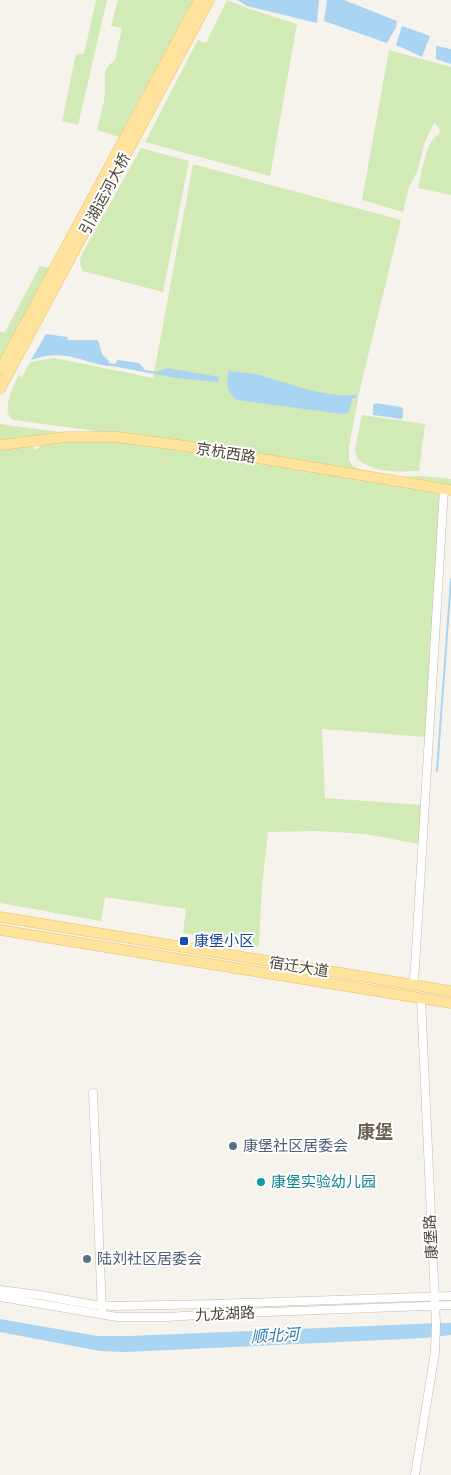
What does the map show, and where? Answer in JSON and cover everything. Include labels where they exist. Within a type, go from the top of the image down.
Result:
[{"type":"main road","name":"引湖运河大桥","points":[[0,370],[199,0]]},
{"type":"main road","name":"引湖运河大桥","points":[[0,389],[209,0]]},
{"type":"main road","name":"京杭西路","points":[[0,445],[66,437],[117,437],[178,445],[448,489]]},
{"type":"main road","name":"宿迁大道","points":[[0,917],[451,991]]},
{"type":"main road","name":"宿迁大道","points":[[0,930],[451,1003]]},
{"type":"street","points":[[413,985],[448,489]]},
{"type":"street","name":"康堡路","points":[[415,1475],[435,1352],[436,1323],[421,998]]},
{"type":"street","points":[[93,1093],[102,1315]]},
{"type":"street","name":"九龙湖路","points":[[0,1290],[102,1306],[451,1296]]},
{"type":"street","name":"九龙湖路","points":[[0,1297],[117,1317],[167,1317],[451,1305]]},
{"type":"green space","points":[[96,0],[107,0],[78,125],[62,121],[76,54],[84,54]]},
{"type":"green space","points":[[118,0],[193,0],[119,137],[97,130],[102,112],[105,75],[107,68],[115,60],[122,28],[111,26]]},
{"type":"green space","points":[[227,0],[297,24],[270,176],[145,142],[198,40],[206,43]]},
{"type":"green space","points":[[389,50],[451,67],[451,195],[418,188],[427,150],[440,133],[439,128],[434,123],[424,144],[418,170],[409,187],[403,212],[362,200]]},
{"type":"green space","points":[[141,148],[189,161],[163,292],[83,271],[80,265],[81,256]]},
{"type":"green space","points":[[193,164],[401,220],[360,389],[349,446],[349,460],[353,466],[370,473],[148,438],[14,420],[10,417],[8,407],[13,386],[19,375],[22,377],[30,362],[54,358],[153,378]]},
{"type":"green space","points":[[40,266],[50,268],[0,360],[0,332],[5,332]]},
{"type":"green space","points":[[362,415],[425,424],[419,471],[379,469],[364,464],[357,459],[355,449]]},
{"type":"green space","points":[[0,424],[60,432],[70,434],[0,441]]},
{"type":"green space","points":[[119,441],[433,490],[440,496],[426,737],[322,729],[325,798],[422,805],[419,844],[365,834],[318,831],[268,832],[262,887],[259,947],[183,933],[186,909],[105,897],[101,921],[0,903],[0,450],[33,446],[34,450],[48,442]]},
{"type":"green space","points":[[422,476],[451,479],[451,487],[389,477]]},
{"type":"water","points":[[237,0],[319,0],[317,23],[247,6]]},
{"type":"water","points":[[327,0],[344,0],[397,21],[396,27],[387,43],[324,21]]},
{"type":"water","points":[[402,26],[430,36],[422,57],[396,45]]},
{"type":"water","points":[[436,46],[451,49],[451,64],[436,59]]},
{"type":"water","points":[[46,334],[67,337],[68,340],[97,340],[102,354],[109,363],[115,364],[118,360],[139,363],[145,370],[157,372],[167,368],[219,377],[217,382],[176,378],[100,365],[62,355],[40,357],[31,360]]},
{"type":"water","points":[[229,371],[260,375],[319,392],[356,395],[356,398],[352,399],[349,412],[343,414],[238,400],[231,395],[228,388]]},
{"type":"water","points":[[376,403],[401,407],[403,409],[403,417],[401,419],[373,415],[373,405]]},
{"type":"water","name":"顺北河","points":[[0,1319],[97,1336],[440,1323],[451,1323],[451,1335],[425,1338],[125,1352],[100,1351],[0,1332]]},
{"type":"waterway","points":[[437,771],[451,579]]},
{"type":"place","name":"康堡小区","points":[[184,941]]},
{"type":"place","name":"康堡社区居委会","points":[[233,1146]]},
{"type":"place","name":"康堡实验幼儿园","points":[[261,1182]]},
{"type":"place","name":"陆刘社区居委会","points":[[87,1259]]},
{"type":"district","name":"康堡","points":[[375,1132]]}]
